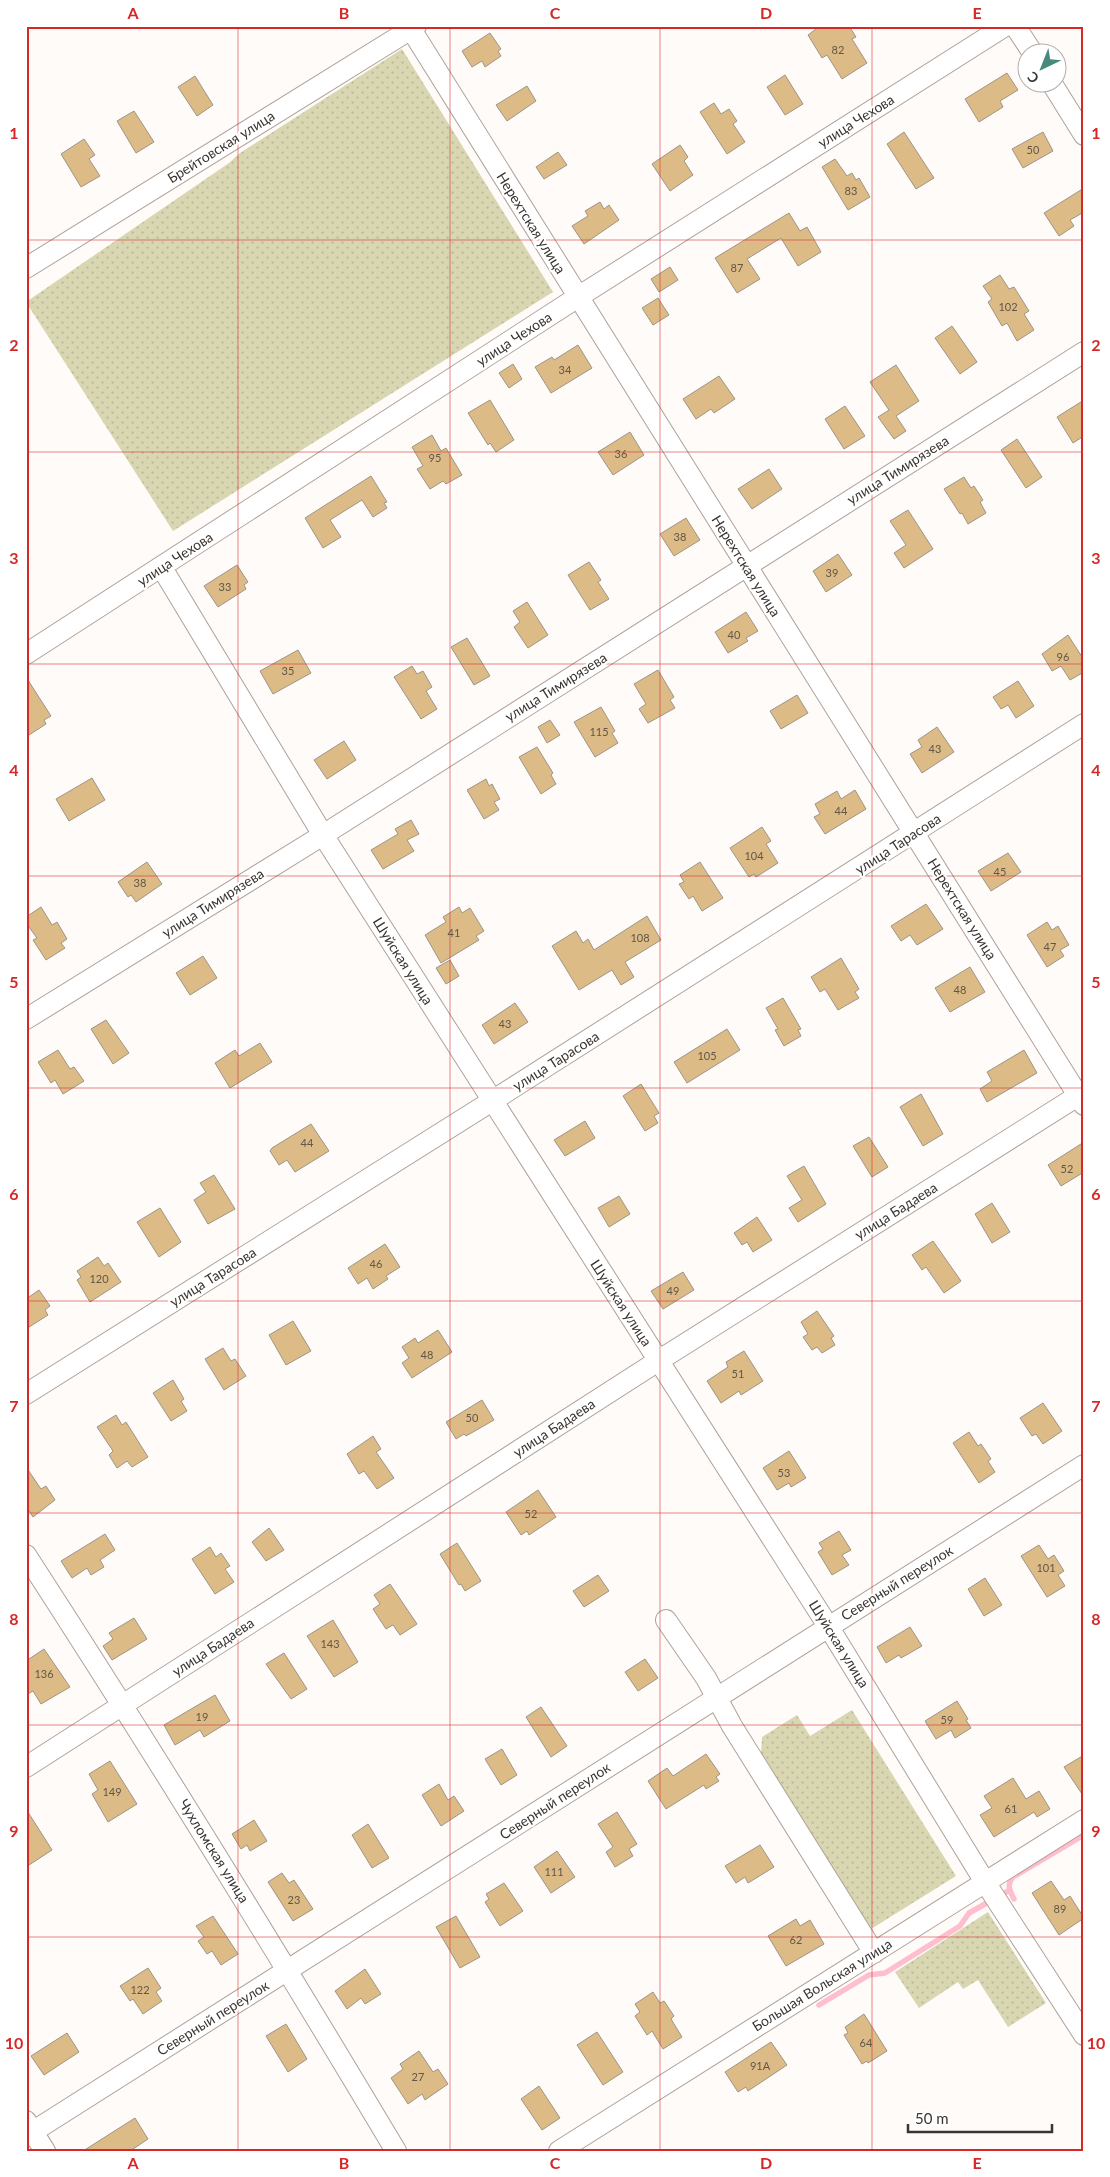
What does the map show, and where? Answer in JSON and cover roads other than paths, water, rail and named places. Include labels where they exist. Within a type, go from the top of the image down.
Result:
[{"type":"street","name":"улица Чехова","points":[[26,654],[578,298],[1005,26]]},
{"type":"street","points":[[1015,26],[1025,42]]},
{"type":"street","name":"Нерехтская улица","points":[[412,27],[578,298],[1082,1098]]},
{"type":"street","name":"Брейтовская улица","points":[[26,268],[412,27]]},
{"type":"street","points":[[1057,92],[1084,134]]},
{"type":"street","name":"улица Тимирязева","points":[[26,1019],[323,835],[1084,352]]},
{"type":"street","name":"Шуйская улица","points":[[162,568],[323,835],[828,1626],[985,1882],[1084,2035]]},
{"type":"street","name":"улица Тарасова","points":[[26,1394],[492,1101],[1084,724]]},
{"type":"street","name":"улица Бадаева","points":[[26,1767],[658,1361],[1082,1098]]},
{"type":"street","name":"Северный переулок","points":[[28,2129],[288,1971],[1084,1465]]},
{"type":"street","name":"Чухломская улица","points":[[26,1555],[123,1705],[288,1971],[396,2151]]},
{"type":"street","points":[[666,1620],[717,1697],[732,1726],[874,1953]]},
{"type":"street","name":"Большая Вольская улица","points":[[559,2151],[1084,1820]]},
{"type":"street","points":[[28,2129],[45,2151]]},
{"type":"waterway","points":[[1014,1899],[1009,1885],[1013,1877],[1084,1835]]},
{"type":"waterway","points":[[819,2005],[869,1975],[885,1973],[960,1926],[969,1913],[1010,1890]]}]
